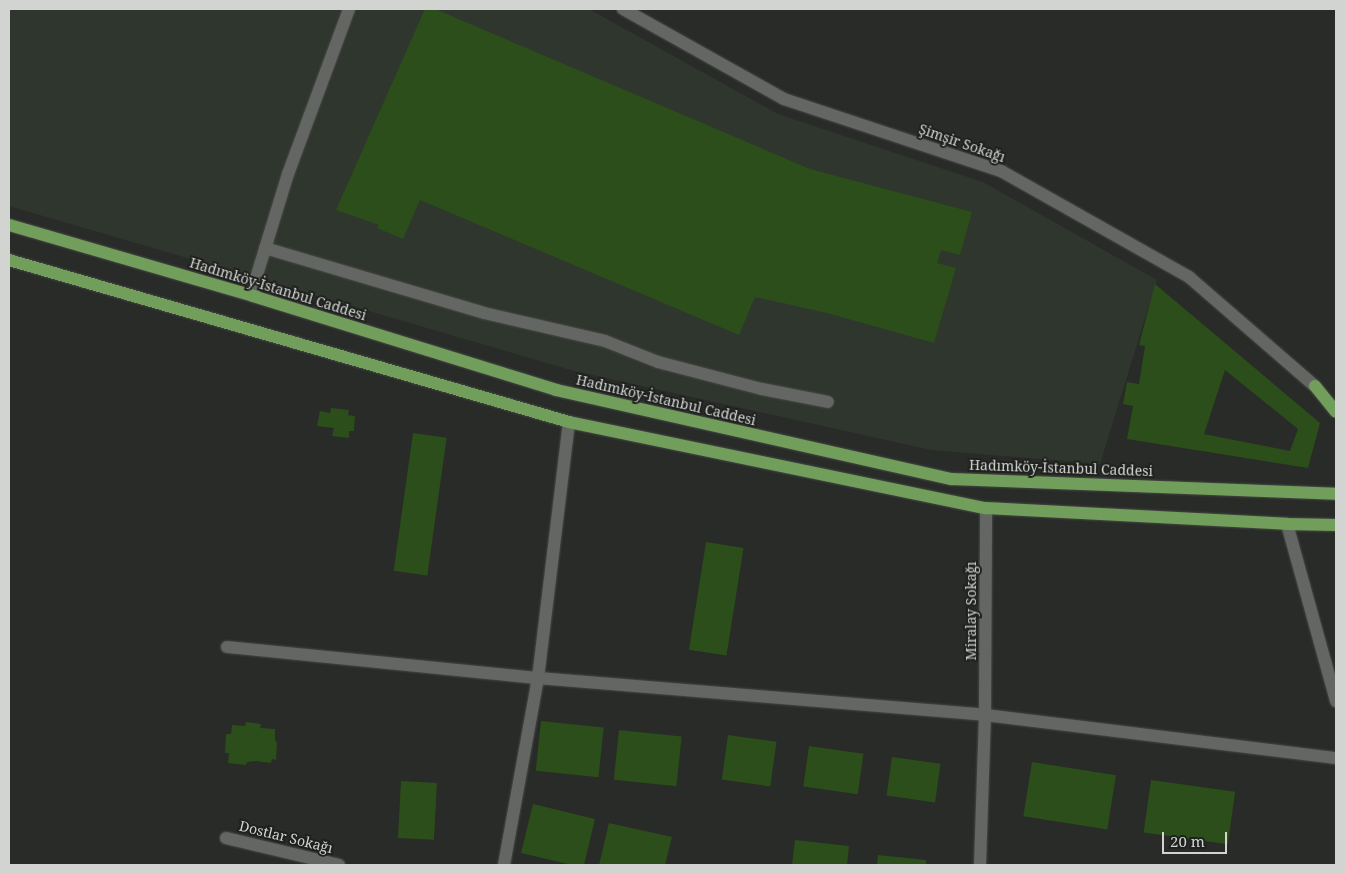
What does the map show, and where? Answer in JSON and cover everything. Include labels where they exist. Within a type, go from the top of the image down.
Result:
[{"type":"main road","name":"Hadımköy-İstanbul Caddesi","points":[[9,225],[253,296],[556,390],[951,479],[1336,494]]},
{"type":"main road","points":[[9,260],[569,422],[986,508],[1336,525]]},
{"type":"main road","points":[[1315,386],[1336,397]]},
{"type":"main road","points":[[1315,386],[1336,412]]},
{"type":"street","points":[[253,296],[265,248],[288,174],[349,9]]},
{"type":"street","name":"Şimşir Sokağı","points":[[623,9],[784,99],[1001,171],[1189,277],[1315,386]]},
{"type":"street","points":[[265,248],[484,313],[605,341],[658,362],[762,389],[828,402]]},
{"type":"street","points":[[504,865],[538,678],[569,422]]},
{"type":"street","name":"Miralay Sokağı","points":[[980,865],[985,715],[986,508]]},
{"type":"street","points":[[1287,524],[1336,701]]},
{"type":"street","points":[[227,647],[538,678],[985,715],[1336,758]]},
{"type":"street","name":"Dostlar Sokağı","points":[[226,838],[339,865]]},
{"type":"shaded area","points":[[9,9],[589,9],[778,114],[983,182],[1157,280],[1100,464],[931,450],[574,371],[9,206]]},
{"type":"building","points":[[425,9],[435,9],[810,169],[972,212],[960,255],[941,250],[937,263],[956,268],[934,343],[827,313],[755,297],[739,335],[420,200],[403,239],[377,228],[379,225],[336,210]]},
{"type":"building","points":[[1155,284],[1320,423],[1308,468],[1127,439],[1133,406],[1123,404],[1127,382],[1139,384],[1145,346],[1139,345]],"holes":[[[1225,370],[1298,429],[1290,451],[1204,434]]]},
{"type":"building","points":[[331,408],[349,410],[348,415],[355,416],[354,431],[349,431],[349,438],[332,436],[334,428],[317,426],[320,411],[330,413]]},
{"type":"building","points":[[413,433],[447,438],[427,575],[394,571]]},
{"type":"building","points":[[706,542],[744,548],[726,656],[689,650]]},
{"type":"building","points":[[541,721],[604,728],[598,777],[536,771]]},
{"type":"building","points":[[246,722],[261,724],[260,728],[275,729],[275,741],[277,742],[276,760],[272,759],[271,763],[247,762],[246,765],[228,763],[229,753],[225,753],[226,734],[231,734],[232,725],[245,726]]},
{"type":"building","points":[[619,730],[682,737],[676,786],[614,780]]},
{"type":"building","points":[[728,735],[777,742],[770,786],[722,780]]},
{"type":"building","points":[[809,746],[863,754],[858,794],[803,787]]},
{"type":"building","points":[[892,757],[941,764],[935,802],[887,796]]},
{"type":"building","points":[[1032,762],[1116,775],[1107,830],[1023,816]]},
{"type":"building","points":[[1151,780],[1235,792],[1228,844],[1144,832]]},
{"type":"building","points":[[401,781],[437,783],[434,840],[398,838]]},
{"type":"building","points":[[533,804],[595,819],[584,865],[572,865],[521,853]]},
{"type":"building","points":[[609,823],[672,837],[665,865],[599,865]]},
{"type":"building","points":[[795,840],[849,846],[847,865],[792,865]]},
{"type":"building","points":[[878,855],[926,860],[926,865],[877,865]]}]
